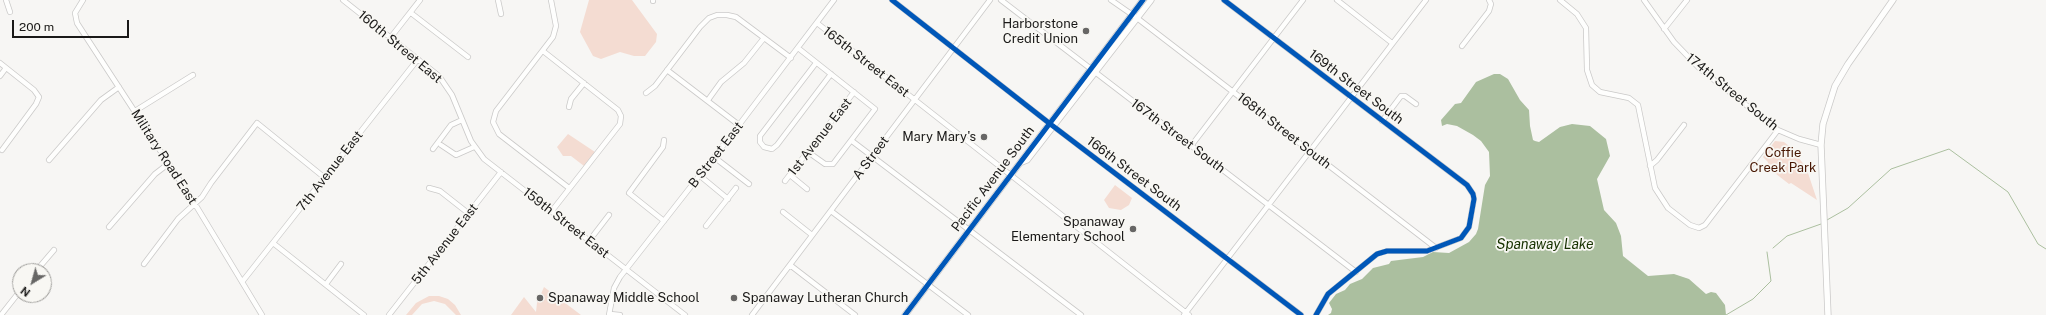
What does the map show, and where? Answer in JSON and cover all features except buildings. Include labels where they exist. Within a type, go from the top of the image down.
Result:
[{"type":"main road","name":"Pacific Avenue South","points":[[905,315],[1011,177],[1022,162],[1022,157],[1051,125],[1134,16],[1143,0]]},
{"type":"main road","name":"Pacific Avenue South","points":[[1134,16],[1151,0]]},
{"type":"main road","points":[[1828,315],[1821,145],[1823,124],[1835,86],[1848,64],[1891,2]]},
{"type":"street","points":[[6,0],[10,12]]},
{"type":"street","name":"Military Road East","points":[[83,0],[75,13],[76,23],[195,204],[262,315]]},
{"type":"street","name":"160th Street East","points":[[343,0],[391,37],[442,80],[452,95],[462,120]]},
{"type":"street","points":[[391,37],[420,0]]},
{"type":"street","points":[[498,0],[501,14]]},
{"type":"street","points":[[551,0],[555,30],[553,37],[496,111],[493,120],[494,126],[499,134],[570,188]]},
{"type":"street","name":"B Street East","points":[[610,314],[614,288],[626,269],[791,58],[834,0]]},
{"type":"street","name":"166th Street South","points":[[892,0],[1051,125],[1301,315]]},
{"type":"street","name":"A Street","points":[[752,315],[990,0]]},
{"type":"street","name":"167th Street South","points":[[1001,0],[1356,272]]},
{"type":"street","name":"168th Street South","points":[[1111,0],[1134,16]]},
{"type":"street","name":"168th Street South","points":[[1115,0],[1436,248]]},
{"type":"street","name":"169th Street South","points":[[1224,0],[1467,185],[1473,194],[1473,208],[1466,232],[1461,238],[1436,248]]},
{"type":"street","points":[[1191,146],[1303,0]]},
{"type":"street","points":[[1337,0],[1392,43]]},
{"type":"street","points":[[1187,314],[1227,258],[1426,0]]},
{"type":"street","points":[[1560,0],[1578,14],[1586,28],[1588,76],[1592,85],[1600,92],[1629,98],[1638,105],[1655,188],[1663,202],[1690,225],[1697,228],[1702,228],[1744,176],[1778,130]]},
{"type":"street","name":"174th Street South","points":[[1644,0],[1664,28],[1697,66],[1778,130],[1799,139],[1821,145]]},
{"type":"street","points":[[1664,28],[1687,0]]},
{"type":"street","points":[[1462,46],[1489,11],[1490,2]]},
{"type":"street","points":[[411,12],[468,57]]},
{"type":"street","points":[[646,93],[650,91],[700,27],[711,17],[722,14],[736,17],[791,58]]},
{"type":"street","name":"165th Street East","points":[[817,23],[1187,314]]},
{"type":"street","points":[[708,100],[721,82],[744,63],[764,38]]},
{"type":"street","points":[[798,48],[874,108],[875,111],[837,161],[831,165],[825,164],[808,152]]},
{"type":"street","points":[[543,51],[618,110],[621,119],[620,124],[551,212]]},
{"type":"street","name":"7th Avenue East","points":[[242,282],[418,59]]},
{"type":"street","points":[[816,63],[760,136],[759,141],[762,146],[770,149],[777,145],[831,74]]},
{"type":"street","points":[[0,64],[34,90],[39,97],[36,104],[2,150]]},
{"type":"street","points":[[0,76],[6,68]]},
{"type":"street","points":[[667,70],[739,125]]},
{"type":"street","points":[[135,111],[193,75]]},
{"type":"street","points":[[569,107],[571,99],[584,83]]},
{"type":"street","points":[[49,160],[101,100],[120,88]]},
{"type":"street","name":"1st Avenue East","points":[[785,181],[854,92]]},
{"type":"street","points":[[1382,121],[1401,96],[1404,96],[1416,104]]},
{"type":"street","points":[[433,149],[451,125],[462,120]]},
{"type":"street","name":"159th Street East","points":[[462,120],[474,147],[484,159],[685,315]]},
{"type":"street","points":[[144,264],[178,219],[202,197],[211,183],[257,124],[325,178]]},
{"type":"street","points":[[1650,166],[1657,160],[1684,126]]},
{"type":"street","points":[[664,140],[663,147],[629,193],[664,221]]},
{"type":"street","points":[[852,141],[1081,315]]},
{"type":"street","points":[[441,145],[456,155],[474,147]]},
{"type":"street","points":[[714,157],[749,184]]},
{"type":"street","points":[[109,227],[152,177],[168,164]]},
{"type":"street","name":"5th Avenue East","points":[[389,315],[501,172]]},
{"type":"street","points":[[700,175],[728,199]]},
{"type":"street","points":[[790,176],[807,189]]},
{"type":"street","points":[[429,188],[440,191],[468,213]]},
{"type":"street","points":[[706,226],[736,188]]},
{"type":"street","points":[[831,210],[968,315]]},
{"type":"street","points":[[783,212],[812,234]]},
{"type":"street","points":[[589,241],[609,215]]},
{"type":"street","points":[[273,244],[364,315]]},
{"type":"street","points":[[1316,315],[1328,294],[1381,252],[1421,252],[1436,248]]},
{"type":"street","points":[[43,263],[54,250]]},
{"type":"street","points":[[326,284],[341,264]]},
{"type":"street","points":[[790,265],[855,315]]},
{"type":"street","points":[[1,315],[12,301]]},
{"type":"street","points":[[610,314],[620,315]]},
{"type":"green space","points":[[589,0],[632,0],[657,34],[656,42],[645,56],[634,56],[620,52],[601,59],[593,56],[580,32]]},
{"type":"green space","points":[[568,134],[595,152],[584,166],[571,156],[563,156],[557,147]]},
{"type":"green space","name":"Coffie Creek Park","points":[[1775,141],[1784,142],[1789,146],[1806,167],[1817,200],[1791,183],[1789,184],[1767,167],[1768,162],[1763,157]]},
{"type":"green space","points":[[1115,185],[1132,198],[1129,205],[1121,210],[1109,208],[1104,200]]},
{"type":"green space","points":[[544,287],[581,315],[511,315],[524,297],[536,312],[537,303]]},
{"type":"green space","points":[[429,296],[439,296],[448,299],[455,305],[461,315],[456,315],[445,304],[434,301],[422,304],[412,315],[406,315],[416,303]]},
{"type":"water","name":"Spanaway Lake","points":[[1494,74],[1500,74],[1508,79],[1520,100],[1529,110],[1533,140],[1539,142],[1560,127],[1572,124],[1590,126],[1606,139],[1610,156],[1597,179],[1604,210],[1616,223],[1621,236],[1623,256],[1648,276],[1674,274],[1689,279],[1706,294],[1711,292],[1716,293],[1725,305],[1726,315],[1328,315],[1331,313],[1332,309],[1329,303],[1336,294],[1345,290],[1350,284],[1362,279],[1373,268],[1389,264],[1391,261],[1423,257],[1433,252],[1449,253],[1469,242],[1476,234],[1485,185],[1490,176],[1489,152],[1481,141],[1473,135],[1457,126],[1447,124],[1442,126],[1441,120],[1455,104],[1461,103],[1476,82]]},
{"type":"waterway","points":[[1827,220],[1848,208],[1891,169],[1949,149],[2008,192],[2038,244],[2046,249]]},
{"type":"waterway","points":[[1773,248],[1787,236],[1821,224]]},
{"type":"waterway","points":[[1726,315],[1753,299],[1771,281],[1767,252]]},
{"type":"cycle path","points":[[892,0],[1049,123],[1301,315]]},
{"type":"cycle path","points":[[905,315],[1143,0]]},
{"type":"cycle path","points":[[1224,0],[1467,185],[1473,194],[1474,199],[1469,227],[1461,238],[1427,251],[1387,251],[1377,254],[1328,294],[1316,315]]},
{"type":"place","name":"Harborstone Credit Union","points":[[1086,31]]},
{"type":"place","name":"Mary Mary's","points":[[984,137]]},
{"type":"place","name":"Spanaway Elementary School","points":[[1133,229]]},
{"type":"place","name":"Spanaway Middle School","points":[[540,298]]},
{"type":"place","name":"Spanaway Lutheran Church","points":[[734,298]]}]
